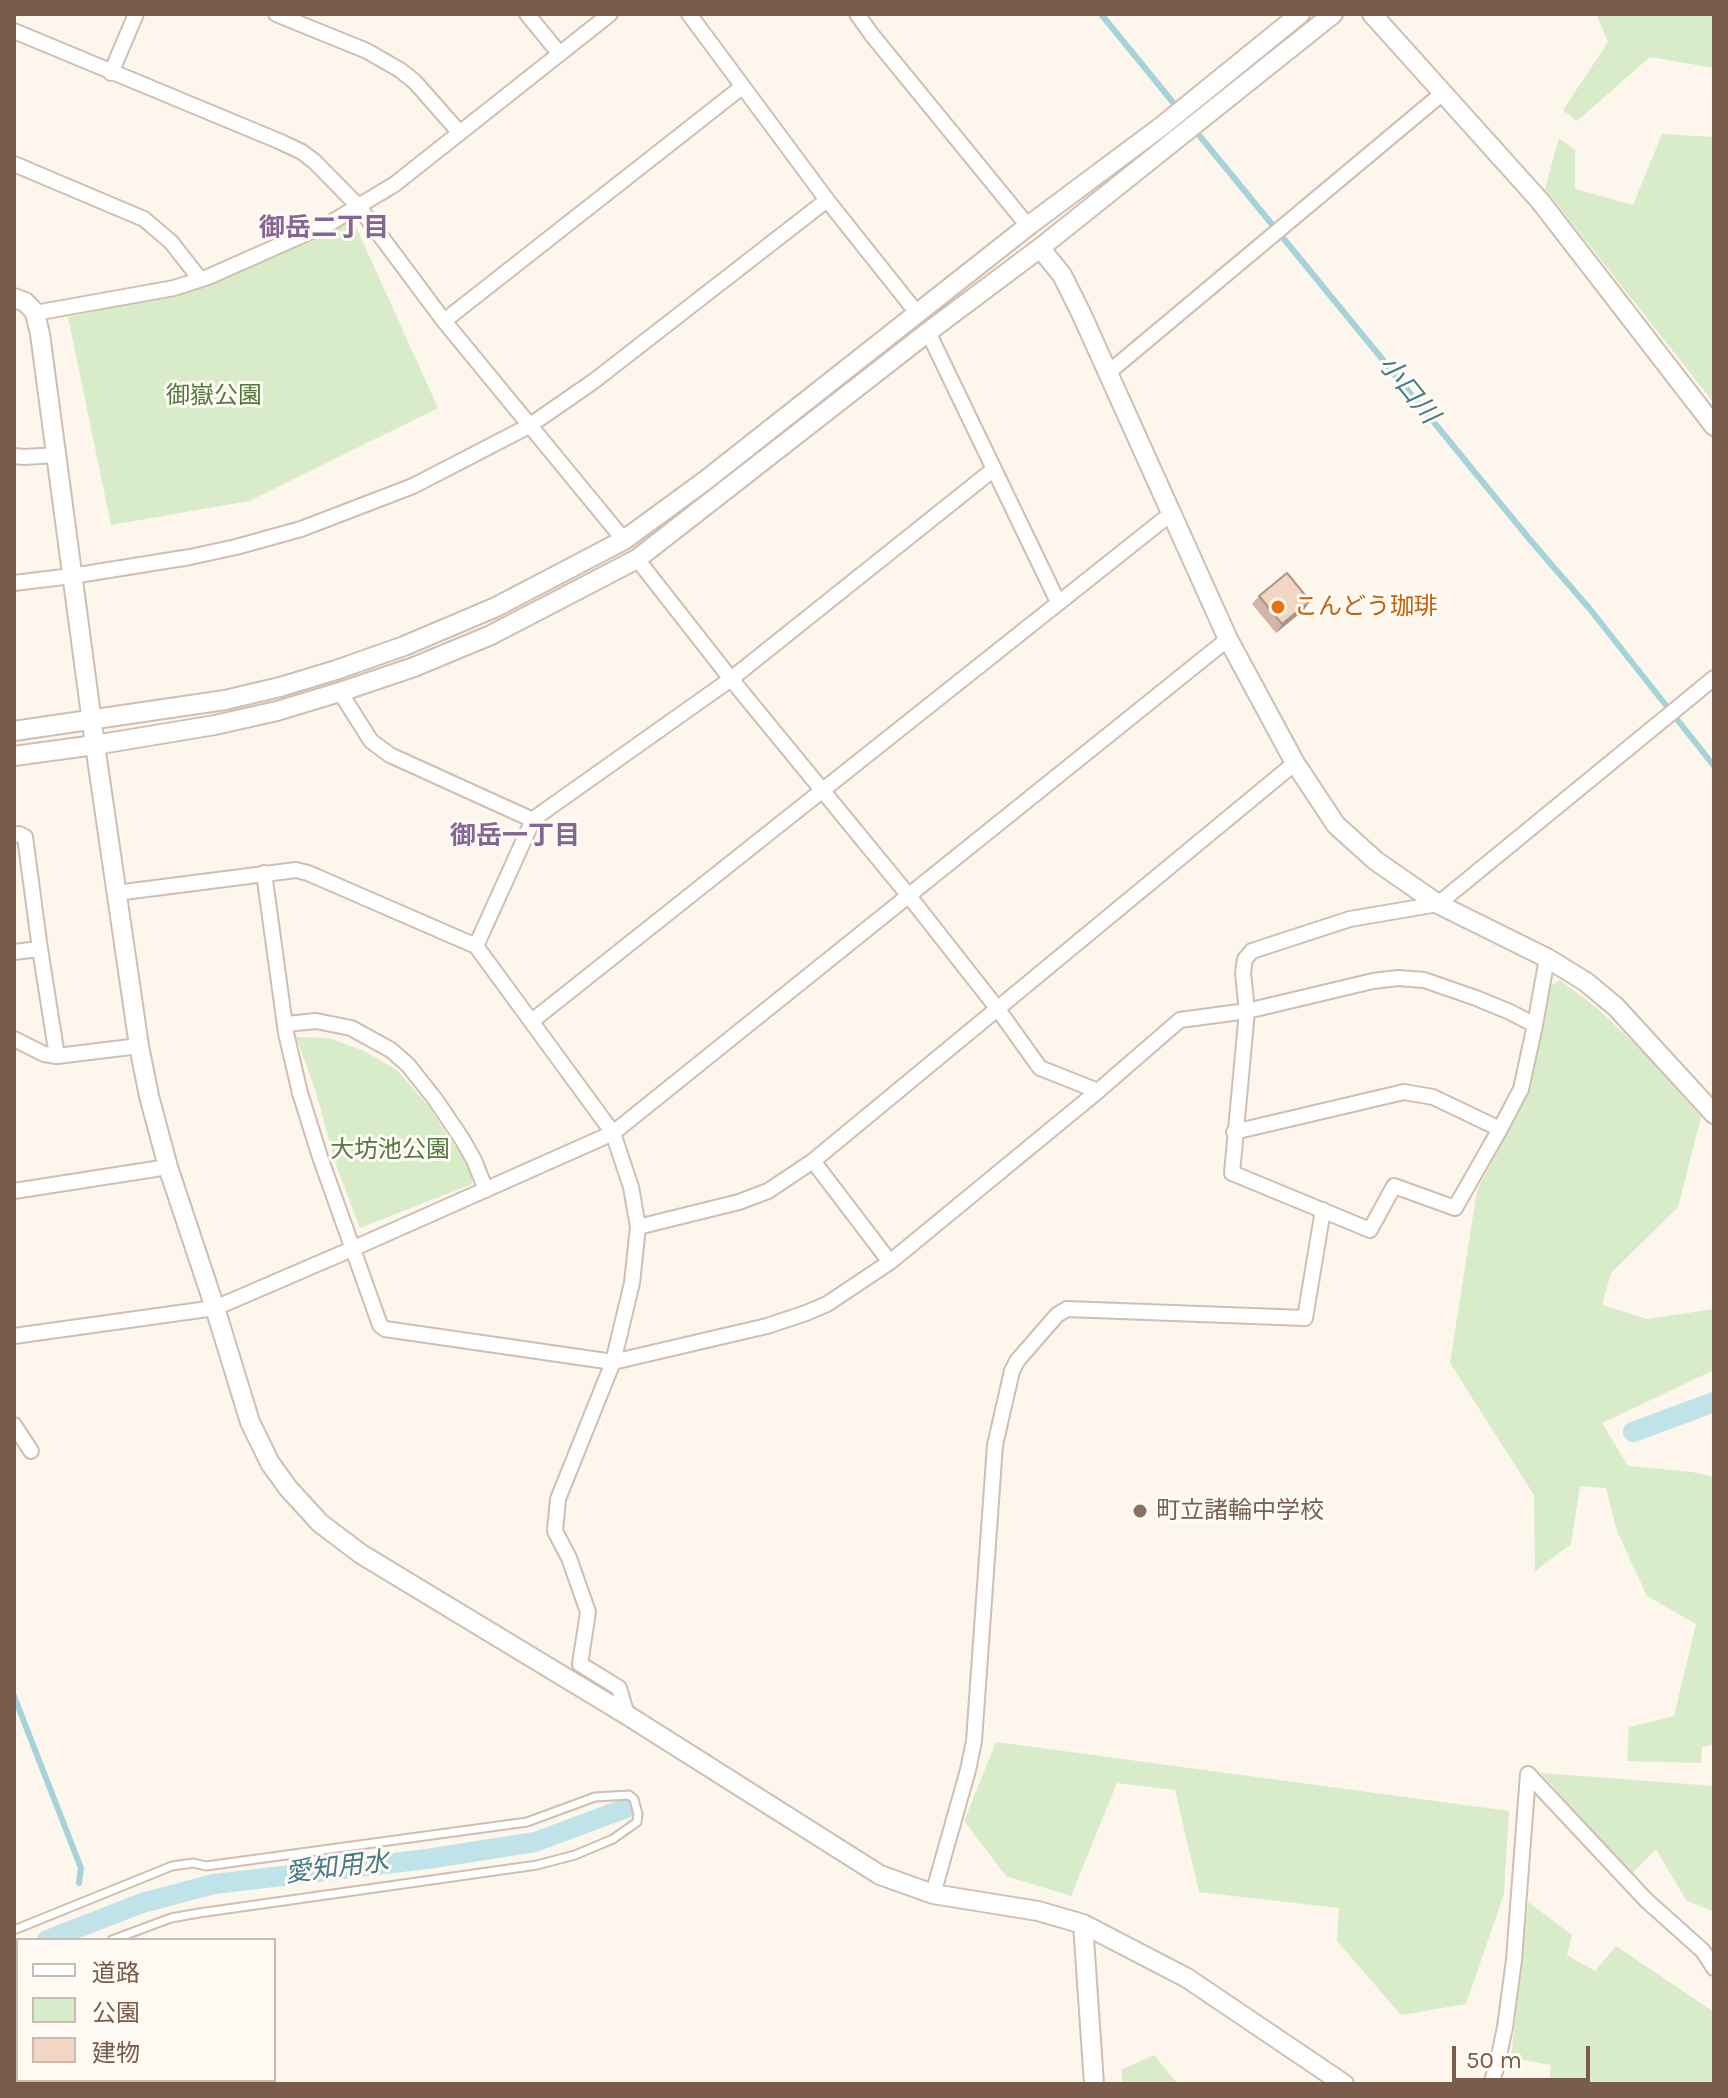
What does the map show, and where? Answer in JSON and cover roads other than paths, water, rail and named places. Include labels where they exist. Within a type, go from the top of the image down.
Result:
[{"type":"street","points":[[111,73],[136,14]]},
{"type":"street","points":[[276,14],[367,51],[400,70],[415,82],[459,132]]},
{"type":"street","points":[[527,14],[559,53]]},
{"type":"street","points":[[35,313],[174,288],[280,247],[332,222],[395,184],[610,14]]},
{"type":"street","points":[[689,14],[827,200],[917,313]]},
{"type":"street","points":[[857,14],[1028,226]]},
{"type":"street","points":[[14,731],[225,700],[336,670],[404,646],[496,607],[624,540],[706,480],[1028,226],[1162,126],[1300,14]]},
{"type":"street","points":[[14,756],[215,725],[340,692],[414,667],[491,635],[637,559],[1040,248],[1333,14]]},
{"type":"street","points":[[1372,14],[1540,201],[1714,426]]},
{"type":"street","points":[[14,31],[281,142],[315,162],[359,207],[444,321],[624,540]]},
{"type":"street","points":[[444,321],[742,87]]},
{"type":"street","points":[[1109,372],[1444,92]]},
{"type":"street","points":[[14,164],[144,219],[171,242],[200,279]]},
{"type":"street","points":[[14,583],[190,557],[301,529],[413,486],[529,426],[594,381],[827,200]]},
{"type":"street","points":[[1040,248],[1062,275],[1109,372],[1228,639],[1295,763],[1336,825],[1376,861],[1438,904],[1547,958],[1586,982],[1616,1007],[1714,1114]]},
{"type":"street","points":[[14,298],[25,302],[35,313],[40,334],[91,721],[139,1046],[168,1167],[242,1400],[257,1437],[283,1481],[314,1516],[361,1554],[627,1715],[880,1875],[933,1894],[1038,1911],[1083,1924],[1187,1978],[1344,2084]]},
{"type":"street","points":[[928,332],[1058,602]]},
{"type":"street","points":[[14,456],[57,455]]},
{"type":"street","points":[[476,946],[533,820],[731,679],[994,469]]},
{"type":"street","points":[[532,1021],[1173,512]]},
{"type":"street","points":[[637,559],[909,896],[1040,1068],[1098,1091]]},
{"type":"street","points":[[14,1336],[215,1308],[613,1133],[1228,639]]},
{"type":"street","points":[[1547,958],[1521,1089],[1455,1208],[1394,1186],[1370,1230],[1232,1173],[1247,1011],[1243,973],[1245,959],[1252,951],[1350,919],[1438,904],[1714,678]]},
{"type":"street","points":[[340,692],[371,741],[390,755],[533,820]]},
{"type":"street","points":[[638,1227],[739,1202],[768,1191],[813,1161],[1295,763]]},
{"type":"street","points":[[14,835],[25,837],[57,1056]]},
{"type":"street","points":[[116,893],[296,870],[476,946],[613,1133],[631,1187],[638,1227],[632,1283],[613,1362],[558,1499],[555,1531],[569,1558],[588,1612],[580,1664],[619,1688],[627,1715]]},
{"type":"street","points":[[264,873],[286,1024],[300,1093],[380,1325],[385,1329],[613,1362],[784,1321],[827,1304],[890,1262],[1180,1020],[1247,1011],[1373,981],[1398,978],[1424,980],[1476,998],[1535,1025]]},
{"type":"street","points":[[14,952],[40,949]]},
{"type":"street","points":[[286,1024],[316,1021],[351,1028],[391,1050],[408,1065],[435,1099],[474,1160],[486,1190]]},
{"type":"street","points":[[14,1039],[44,1054],[57,1056],[139,1046]]},
{"type":"street","points":[[1234,1132],[1404,1092],[1433,1097],[1500,1129]]},
{"type":"street","points":[[813,1161],[890,1262]]},
{"type":"street","points":[[14,1191],[168,1167]]},
{"type":"street","points":[[933,1894],[974,1741],[995,1445],[1017,1361],[1057,1315],[1067,1309],[1305,1318],[1323,1210]]},
{"type":"street","points":[[14,1425],[31,1451]]},
{"type":"street","points":[[1491,2084],[1505,2027],[1514,1960],[1528,1774],[1646,1900],[1703,1951],[1714,1968]]},
{"type":"street","points":[[1083,1924],[1094,2084]]},
{"type":"lane","points":[[14,1930],[172,1866],[193,1863],[206,1866],[527,1822],[595,1797],[629,1795],[634,1799],[638,1814],[637,1822],[613,1839],[575,1855],[537,1865],[199,1913],[171,1918],[117,1938]]},
{"type":"waterway","name":"小口川","points":[[1101,14],[1180,111]]},
{"type":"waterway","name":"小口川","points":[[1194,129],[1589,608],[1714,766]]},
{"type":"waterway","name":"愛知用水","points":[[1633,1432],[1714,1402]]},
{"type":"waterway","points":[[14,1696],[81,1868],[79,1883]]},
{"type":"waterway","name":"愛知用水","points":[[52,1938],[142,1903],[214,1884],[427,1859],[535,1842],[629,1807]]},
{"type":"place","name":"こんどう珈琲","points":[[1278,607]]},
{"type":"place","name":"町立諸輪中学校","points":[[1140,1511]]},
{"type":"district","name":"御岳二丁目","points":[[324,229]]},
{"type":"district","name":"御岳一丁目","points":[[515,837]]},
{"type":"park label","name":"御嶽公園","points":[[214,396]]},
{"type":"park label","name":"大坊池公園","points":[[390,1150]]}]
